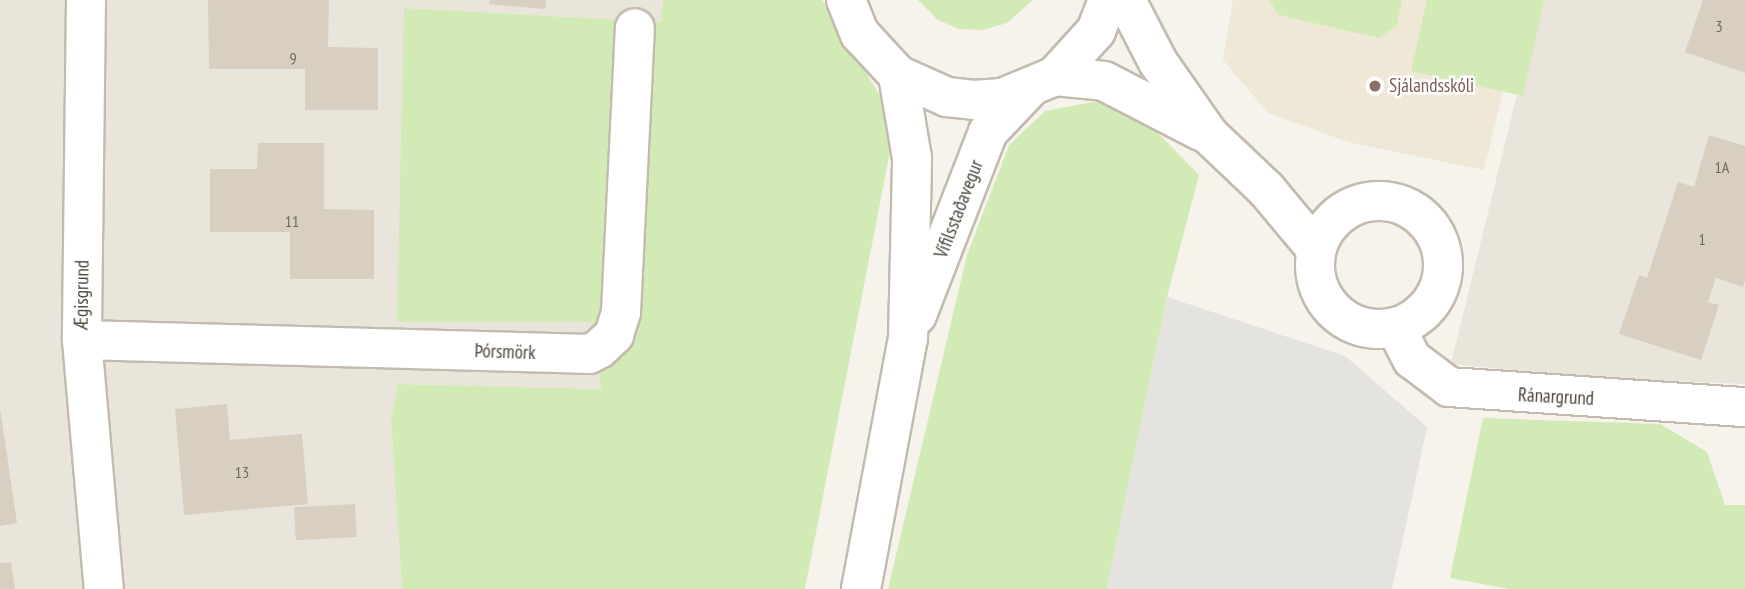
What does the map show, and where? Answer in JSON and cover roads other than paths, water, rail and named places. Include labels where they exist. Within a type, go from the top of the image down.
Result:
[{"type":"street","name":"Ægisgrund","points":[[86,0],[82,340],[104,589]]},
{"type":"street","points":[[846,0],[860,34],[898,75],[947,97],[1002,98],[1041,83],[1104,81],[1209,135]]},
{"type":"street","name":"Vífilsstaðavegur","points":[[908,340],[988,132],[1096,31],[1108,0]]},
{"type":"street","points":[[1126,0],[1158,62],[1209,135],[1266,189],[1316,249]]},
{"type":"street","name":"Þórsmörk","points":[[82,340],[589,354],[614,335],[621,312],[635,28]]},
{"type":"street","name":"Vífilsstaðavegur","points":[[862,589],[908,340],[912,158],[898,75]]},
{"type":"street","points":[[1384,201],[1406,206],[1424,219],[1437,237],[1443,259],[1442,281],[1432,302],[1416,318],[1396,328],[1374,330],[1352,324],[1334,312],[1320,294],[1314,272],[1316,249],[1325,228],[1341,212],[1361,203],[1384,201]]},
{"type":"street","name":"Ránargrund","points":[[1396,328],[1412,359],[1450,387],[1745,407]]},
{"type":"place","name":"Sjálandsskóli","points":[[1375,86]]}]
